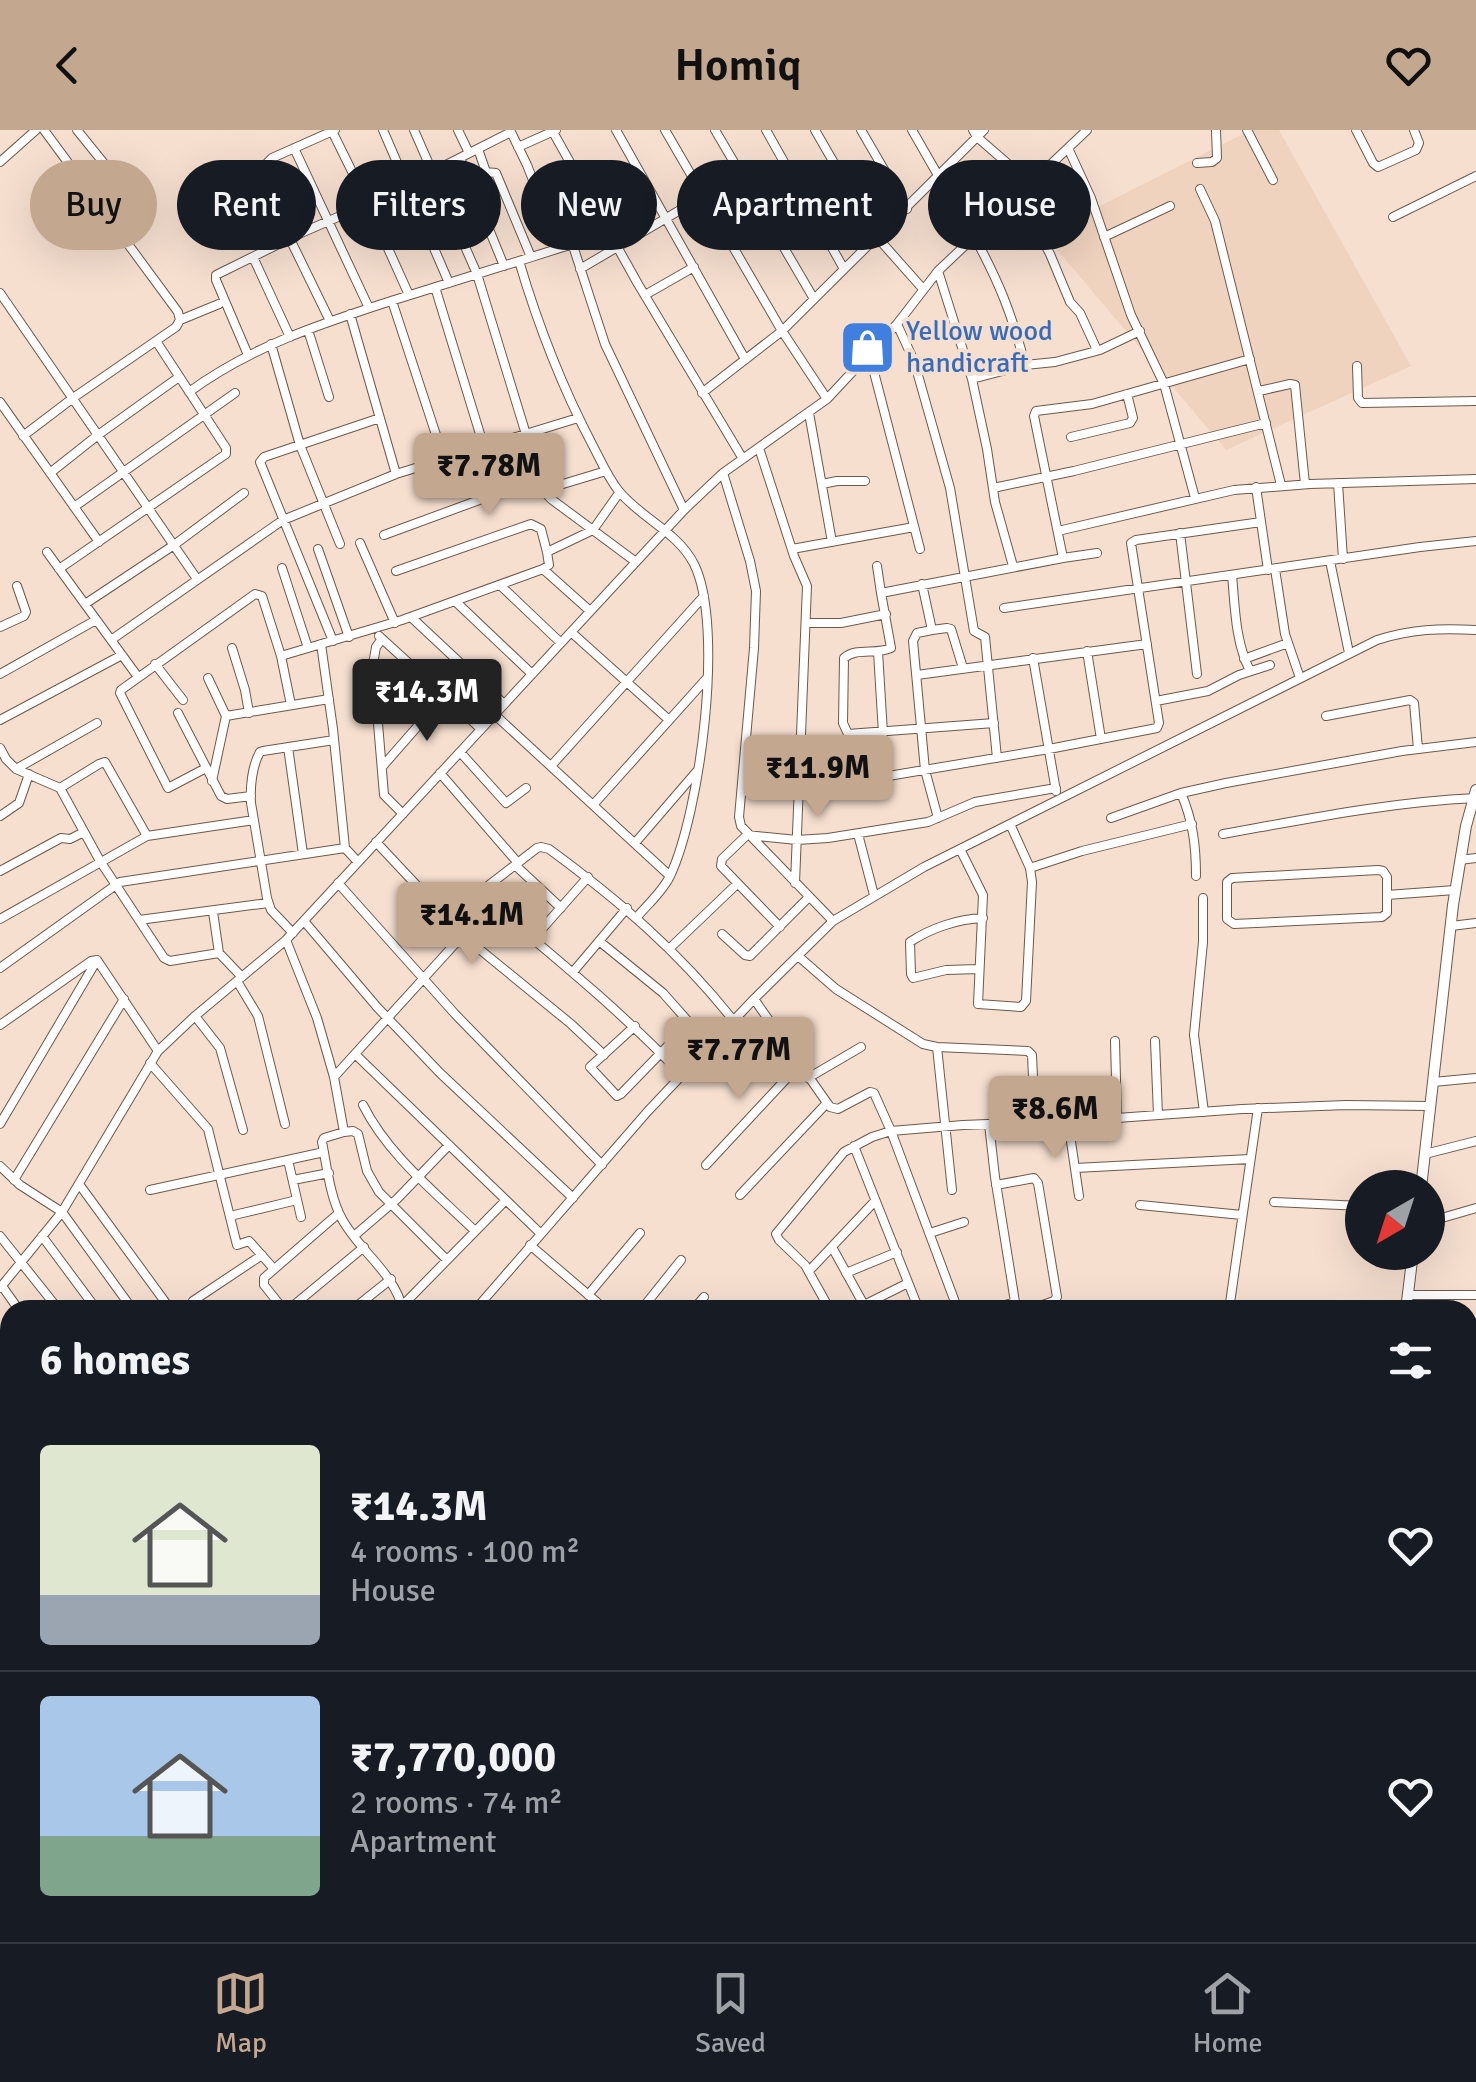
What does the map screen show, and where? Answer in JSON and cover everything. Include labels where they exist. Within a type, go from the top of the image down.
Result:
[{"type":"street","points":[[14,130],[23,142]]},
{"type":"street","points":[[0,162],[36,130]]},
{"type":"street","points":[[23,436],[176,328],[180,320],[178,312],[44,130]]},
{"type":"street","points":[[77,130],[101,160]]},
{"type":"street","points":[[383,130],[395,160]]},
{"type":"street","points":[[414,130],[427,160]]},
{"type":"street","points":[[458,130],[469,153],[504,266]]},
{"type":"street","points":[[616,130],[746,359]]},
{"type":"street","points":[[665,130],[682,160]]},
{"type":"street","points":[[716,130],[733,160]]},
{"type":"street","points":[[766,130],[844,268]]},
{"type":"street","points":[[815,130],[832,160]]},
{"type":"street","points":[[861,130],[878,160]]},
{"type":"street","points":[[912,130],[929,160]]},
{"type":"street","points":[[1196,164],[1216,158],[1216,130]]},
{"type":"street","points":[[1247,130],[1273,180]]},
{"type":"street","points":[[1356,130],[1378,167],[1416,150],[1419,140],[1414,130]]},
{"type":"street","points":[[270,160],[334,131],[348,160]]},
{"type":"street","points":[[455,160],[510,131],[523,160]]},
{"type":"street","points":[[518,147],[554,131],[570,160]]},
{"type":"street","points":[[954,160],[978,132],[1007,160]]},
{"type":"street","points":[[1055,160],[1081,132]]},
{"type":"street","points":[[294,148],[369,308]]},
{"type":"street","points":[[1068,148],[1090,198],[1121,290],[1164,384],[1194,498]]},
{"type":"street","points":[[469,153],[486,172],[496,173],[531,257]]},
{"type":"street","points":[[1393,217],[1476,176]]},
{"type":"street","points":[[908,208],[928,188]]},
{"type":"street","points":[[1200,189],[1215,222],[1281,485]]},
{"type":"street","points":[[1104,237],[1170,206]]},
{"type":"street","points":[[657,224],[677,213]]},
{"type":"street","points":[[316,227],[336,218]]},
{"type":"street","points":[[248,355],[216,277],[267,250]]},
{"type":"street","points":[[295,250],[330,322]]},
{"type":"street","points":[[389,250],[409,295]]},
{"type":"street","points":[[434,250],[449,283]]},
{"type":"street","points":[[466,250],[543,490],[636,562]]},
{"type":"street","points":[[189,392],[222,368],[290,336],[554,250]]},
{"type":"street","points":[[574,250],[605,344],[684,510]]},
{"type":"street","points":[[580,269],[611,250]]},
{"type":"street","points":[[619,250],[743,459]]},
{"type":"street","points":[[735,250],[827,399]]},
{"type":"street","points":[[785,250],[814,299]]},
{"type":"street","points":[[702,393],[782,331],[862,250]]},
{"type":"street","points":[[889,250],[924,289]]},
{"type":"street","points":[[1,1287],[62,1212],[158,1051],[304,921],[684,510],[723,472],[827,399],[960,250]]},
{"type":"street","points":[[981,250],[1003,291],[1025,366]]},
{"type":"street","points":[[1048,250],[1070,302],[1080,313],[1097,350]]},
{"type":"street","points":[[253,257],[290,336]]},
{"type":"street","points":[[520,261],[538,323],[578,418],[606,471],[620,492],[692,560],[704,596],[709,633],[707,678],[693,803],[670,876],[637,916]]},
{"type":"street","points":[[645,295],[694,267]]},
{"type":"street","points":[[938,271],[972,379],[1012,566]]},
{"type":"street","points":[[435,287],[484,447]]},
{"type":"street","points":[[0,293],[197,579]]},
{"type":"street","points":[[392,301],[444,459]]},
{"type":"street","points":[[180,320],[219,304]]},
{"type":"street","points":[[350,314],[396,474]]},
{"type":"street","points":[[897,324],[914,361],[950,488],[974,631],[985,637],[997,758]]},
{"type":"street","points":[[308,330],[329,397]]},
{"type":"street","points":[[972,379],[1097,350],[1140,331]]},
{"type":"street","points":[[60,569],[226,454],[205,414],[156,341]]},
{"type":"street","points":[[271,344],[300,445],[340,544]]},
{"type":"street","points":[[870,353],[920,548]]},
{"type":"street","points":[[1064,558],[1034,413],[1127,394],[1250,359]]},
{"type":"street","points":[[1357,366],[1358,398],[1362,404],[1476,400]]},
{"type":"street","points":[[50,473],[179,377]]},
{"type":"street","points":[[1259,391],[1295,385],[1305,484]]},
{"type":"street","points":[[74,507],[235,393]]},
{"type":"street","points":[[1071,437],[1130,423],[1127,394]]},
{"type":"street","points":[[0,402],[100,542]]},
{"type":"street","points":[[809,413],[832,542]]},
{"type":"street","points":[[333,641],[260,462],[264,457],[380,418]]},
{"type":"street","points":[[111,640],[283,520],[396,474],[578,418]]},
{"type":"street","points":[[993,488],[1266,422]]},
{"type":"street","points":[[759,448],[807,586],[795,883]]},
{"type":"street","points":[[543,490],[606,471]]},
{"type":"street","points":[[723,472],[756,591],[741,826],[833,921]]},
{"type":"street","points":[[384,535],[539,478]]},
{"type":"street","points":[[1058,531],[1256,487],[1476,479]]},
{"type":"street","points":[[822,484],[865,482]]},
{"type":"street","points":[[1338,483],[1343,559]]},
{"type":"street","points":[[1256,487],[1280,614],[1300,678]]},
{"type":"street","points":[[547,552],[593,530],[620,492]]},
{"type":"street","points":[[85,604],[244,493]]},
{"type":"street","points":[[799,791],[1157,728],[1131,543],[1261,522]]},
{"type":"street","points":[[281,656],[410,618],[549,564],[541,529],[531,524],[396,571]]},
{"type":"street","points":[[792,549],[914,527]]},
{"type":"street","points":[[1180,533],[1197,674]]},
{"type":"street","points":[[1004,608],[1476,541]]},
{"type":"street","points":[[360,543],[396,622]]},
{"type":"street","points":[[318,549],[350,636]]},
{"type":"street","points":[[46,552],[138,677]]},
{"type":"street","points":[[882,592],[1097,553]]},
{"type":"street","points":[[1330,560],[1349,653]]},
{"type":"street","points":[[877,566],[891,648],[849,653],[844,658],[843,723],[848,734],[994,724]]},
{"type":"street","points":[[282,568],[308,648]]},
{"type":"street","points":[[543,569],[590,611]]},
{"type":"street","points":[[1232,575],[1238,638],[1250,671]]},
{"type":"street","points":[[922,584],[932,630]]},
{"type":"street","points":[[500,585],[561,642]]},
{"type":"street","points":[[0,627],[26,612],[17,586]]},
{"type":"street","points":[[206,768],[168,788],[120,693],[258,593],[281,656],[291,705]]},
{"type":"street","points":[[551,766],[704,596]]},
{"type":"street","points":[[455,601],[532,674]]},
{"type":"street","points":[[806,623],[842,622],[886,614]]},
{"type":"street","points":[[410,618],[504,704]]},
{"type":"street","points":[[0,674],[96,620]]},
{"type":"street","points":[[938,818],[924,770],[913,638],[917,633],[952,629],[963,668]]},
{"type":"street","points":[[372,630],[481,730]]},
{"type":"street","points":[[483,1300],[682,1075],[833,921],[960,849],[1349,653],[1404,631],[1476,630]]},
{"type":"street","points":[[570,632],[670,720]]},
{"type":"street","points":[[382,639],[373,664],[384,795],[403,814]]},
{"type":"street","points":[[1244,659],[1288,643]]},
{"type":"street","points":[[321,644],[345,848],[358,862]]},
{"type":"street","points":[[917,676],[1147,644]]},
{"type":"street","points":[[232,648],[249,712]]},
{"type":"street","points":[[878,652],[883,732]]},
{"type":"street","points":[[1087,652],[1101,740]]},
{"type":"street","points":[[0,720],[122,655]]},
{"type":"street","points":[[1033,658],[1058,800]]},
{"type":"street","points":[[156,664],[183,700]]},
{"type":"street","points":[[1156,701],[1208,691],[1270,665]]},
{"type":"street","points":[[208,678],[226,716],[212,781]]},
{"type":"street","points":[[593,805],[707,678]]},
{"type":"street","points":[[382,767],[444,696]]},
{"type":"street","points":[[226,716],[329,699]]},
{"type":"street","points":[[1326,716],[1410,700],[1414,703],[1418,749]]},
{"type":"street","points":[[178,713],[224,798],[251,796]]},
{"type":"street","points":[[494,714],[670,876]]},
{"type":"street","points":[[0,771],[97,723]]},
{"type":"street","points":[[334,740],[258,754],[251,796],[268,902],[289,936],[318,1018],[344,1132]]},
{"type":"street","points":[[1111,818],[1226,782],[1476,742]]},
{"type":"street","points":[[288,747],[303,854]]},
{"type":"street","points":[[0,748],[13,767],[60,788],[100,861],[167,960],[219,953]]},
{"type":"street","points":[[460,752],[506,803],[526,788]]},
{"type":"street","points":[[60,788],[106,762],[147,836]]},
{"type":"street","points":[[634,843],[698,770]]},
{"type":"street","points":[[0,816],[19,803],[29,774]]},
{"type":"street","points":[[440,774],[517,864],[561,908]]},
{"type":"street","points":[[747,835],[797,840],[858,834],[928,822],[975,802],[1056,788]]},
{"type":"street","points":[[1181,793],[1196,846],[1196,876]]},
{"type":"street","points":[[1222,834],[1390,804],[1475,796],[1460,860],[1423,1170]]},
{"type":"street","points":[[0,919],[147,836],[254,820]]},
{"type":"street","points":[[960,849],[983,895],[978,1004],[1018,1008],[1024,1005],[1032,901],[1030,868],[1010,824]]},
{"type":"street","points":[[1030,868],[1192,824]]},
{"type":"street","points":[[0,871],[61,838],[70,839],[84,832]]},
{"type":"street","points":[[858,834],[874,895]]},
{"type":"street","points":[[747,835],[721,863],[723,869],[780,927]]},
{"type":"street","points":[[376,842],[463,935],[604,1054]]},
{"type":"street","points":[[682,1075],[635,1026],[481,894],[537,848],[545,847],[637,916],[703,982],[734,1021]]},
{"type":"street","points":[[0,968],[126,881],[345,848]]},
{"type":"street","points":[[1460,860],[1476,858]]},
{"type":"street","points":[[1378,870],[1387,876],[1387,895],[1387,912],[1382,917],[1234,924],[1227,919],[1227,882],[1232,878],[1378,870]]},
{"type":"street","points":[[533,939],[588,878]]},
{"type":"street","points":[[338,884],[424,980],[602,1165]]},
{"type":"street","points":[[670,948],[737,884]]},
{"type":"street","points":[[1387,895],[1456,890]]},
{"type":"street","points":[[722,934],[750,956],[809,897]]},
{"type":"street","points":[[1203,898],[1204,942],[1194,1034],[1204,1112]]},
{"type":"street","points":[[139,920],[268,902]]},
{"type":"street","points":[[573,972],[627,908]]},
{"type":"street","points":[[213,912],[219,953],[240,979],[258,1016],[285,1124]]},
{"type":"street","points":[[979,969],[946,970],[914,978],[910,942],[944,926],[983,918]]},
{"type":"street","points":[[304,921],[387,1018],[573,1198]]},
{"type":"street","points":[[1451,926],[1476,922]]},
{"type":"street","points":[[334,1077],[463,935]]},
{"type":"street","points":[[599,942],[662,993],[710,1046]]},
{"type":"street","points":[[798,956],[851,999],[912,1038],[937,1047],[1031,1053],[1034,1122]]},
{"type":"street","points":[[97,960],[158,1051]]},
{"type":"street","points":[[0,1025],[97,960]]},
{"type":"street","points":[[0,1124],[97,960]]},
{"type":"street","points":[[14,1180],[124,999]]},
{"type":"street","points":[[754,1000],[826,1104],[838,1110],[872,1092],[891,1131],[954,1300]]},
{"type":"street","points":[[195,1016],[220,1048],[243,1130]]},
{"type":"street","points":[[635,1026],[590,1068],[615,1095],[619,1096],[690,1023]]},
{"type":"street","points":[[1115,1041],[1117,1118]]},
{"type":"street","points":[[1155,1042],[1158,1115]]},
{"type":"street","points":[[808,1078],[860,1047]]},
{"type":"street","points":[[937,1047],[952,1190]]},
{"type":"street","points":[[355,1054],[540,1234]]},
{"type":"street","points":[[150,1063],[208,1129],[237,1245],[249,1241],[274,1269]]},
{"type":"street","points":[[706,1165],[799,1065]]},
{"type":"street","points":[[1433,1082],[1476,1078]]},
{"type":"street","points":[[0,1098],[11,1105]]},
{"type":"street","points":[[740,1195],[826,1104]]},
{"type":"street","points":[[364,1105],[380,1133],[419,1177],[476,1231]]},
{"type":"street","points":[[825,1300],[809,1270],[779,1240],[777,1230],[833,1163],[872,1136],[944,1126],[1258,1108],[1430,1106]]},
{"type":"street","points":[[1230,1300],[1258,1108]]},
{"type":"street","points":[[1068,1121],[1080,1196]]},
{"type":"street","points":[[990,1124],[1016,1300]]},
{"type":"street","points":[[399,1300],[390,1279],[339,1213],[324,1138],[344,1132],[358,1134],[372,1182],[447,1260]]},
{"type":"street","points":[[1424,1154],[1476,1140]]},
{"type":"street","points":[[354,1236],[449,1145]]},
{"type":"street","points":[[854,1146],[915,1300]]},
{"type":"street","points":[[150,1190],[324,1152]]},
{"type":"street","points":[[1075,1168],[1250,1159]]},
{"type":"street","points":[[288,1160],[301,1217]]},
{"type":"street","points":[[0,1166],[62,1212],[126,1300]]},
{"type":"street","points":[[293,1180],[329,1173]]},
{"type":"street","points":[[996,1185],[1034,1178],[1038,1183],[1055,1300]]},
{"type":"street","points":[[79,1184],[164,1300]]},
{"type":"street","points":[[230,1216],[297,1200]]},
{"type":"street","points":[[410,1300],[506,1200]]},
{"type":"street","points":[[809,1270],[876,1201]]},
{"type":"street","points":[[1274,1202],[1345,1205]]},
{"type":"street","points":[[1140,1205],[1242,1215]]},
{"type":"street","points":[[1445,1217],[1476,1208]]},
{"type":"street","points":[[278,1300],[263,1281],[339,1213]]},
{"type":"street","points":[[930,1233],[964,1222]]},
{"type":"street","points":[[588,1294],[640,1233]]},
{"type":"street","points":[[0,1236],[51,1300]]},
{"type":"street","points":[[42,1236],[90,1300]]},
{"type":"street","points":[[530,1245],[595,1300]]},
{"type":"street","points":[[298,1300],[364,1247]]},
{"type":"street","points":[[832,1247],[861,1300]]},
{"type":"street","points":[[846,1273],[896,1252]]},
{"type":"street","points":[[195,1300],[262,1255]]},
{"type":"street","points":[[649,1300],[681,1260]]},
{"type":"street","points":[[1407,1300],[1411,1270]]},
{"type":"street","points":[[364,1300],[390,1279]]},
{"type":"street","points":[[874,1300],[908,1283]]},
{"type":"street","points":[[1408,1295],[1476,1294]]},
{"type":"shaded area","points":[[1251,130],[1279,130],[1411,366],[1226,450],[1057,250],[1091,250],[1091,210]]},
{"type":"place","name":"Yellow wood handicraft","points":[[867,347]]}]
